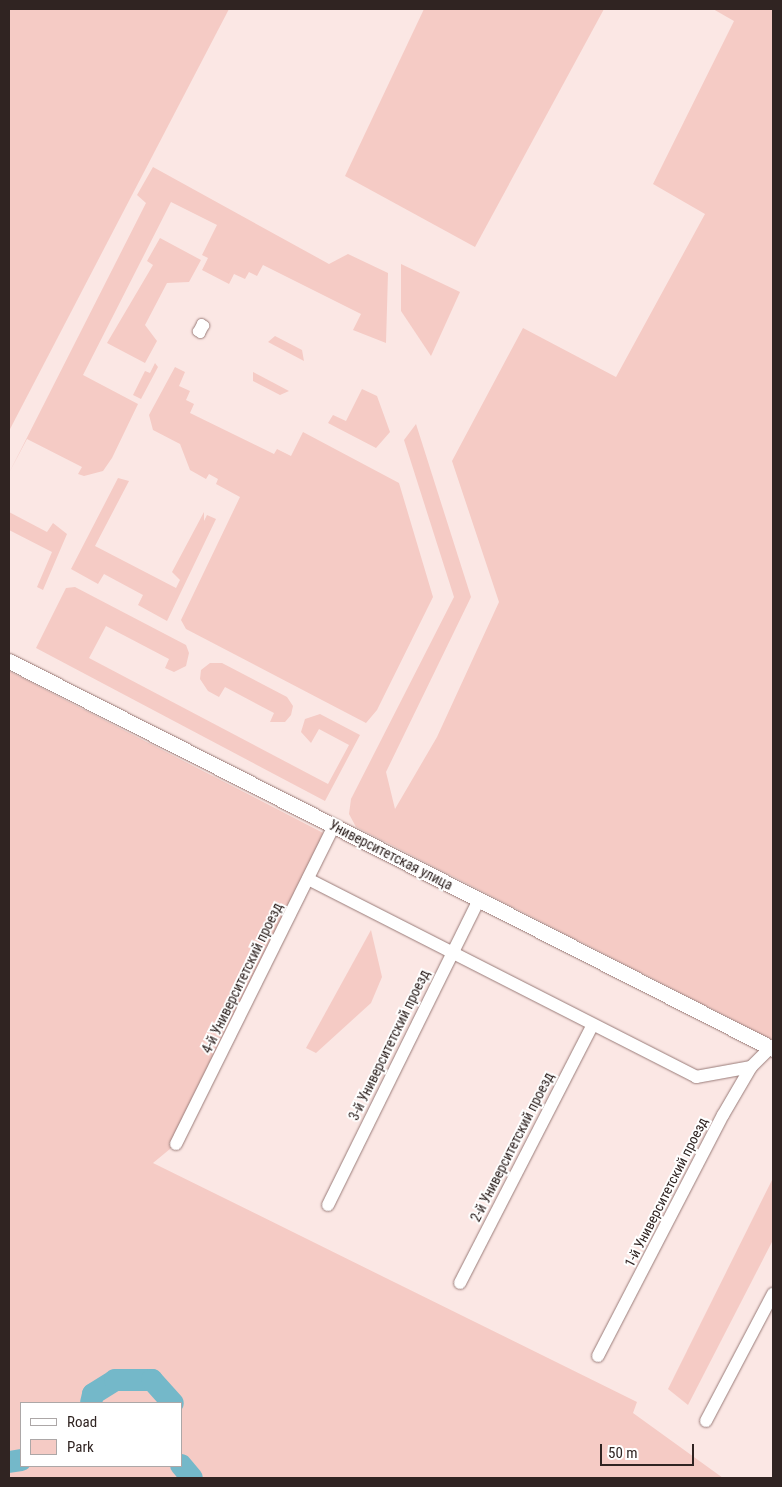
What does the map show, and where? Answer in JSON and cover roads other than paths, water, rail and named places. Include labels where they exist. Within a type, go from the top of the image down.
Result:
[{"type":"street","name":"Университетская улица","points":[[9,661],[772,1049]]},
{"type":"street","name":"4-й Университетский проезд","points":[[176,1144],[334,826]]},
{"type":"street","points":[[308,879],[453,950],[592,1026],[696,1077],[751,1067]]},
{"type":"street","name":"3-й Университетский проезд","points":[[328,1205],[479,900]]},
{"type":"street","name":"2-й Университетский проезд","points":[[460,1283],[592,1026]]},
{"type":"street","name":"1-й Университетский проезд","points":[[598,1356],[751,1067],[772,1049]]},
{"type":"street","points":[[706,1421],[773,1294]]},
{"type":"waterway","points":[[91,1402],[93,1394],[115,1380],[152,1380],[172,1402]]},
{"type":"waterway","points":[[9,1462],[20,1460]]},
{"type":"waterway","points":[[182,1466],[192,1478]]}]
